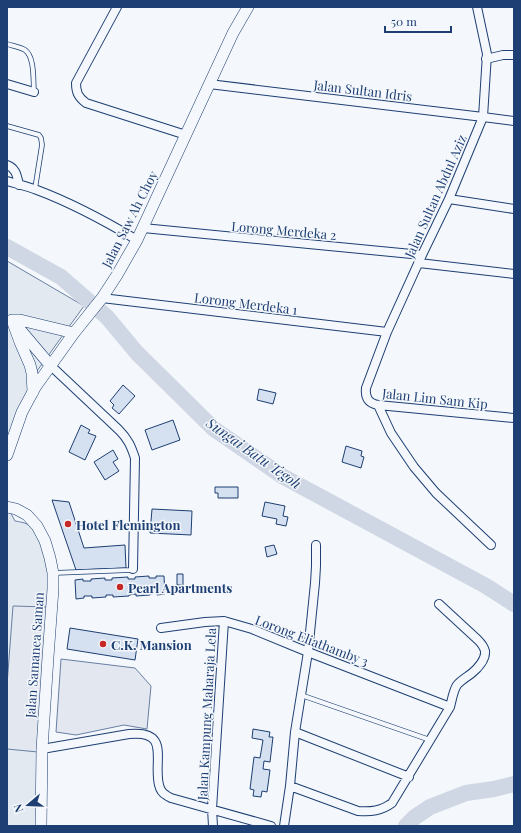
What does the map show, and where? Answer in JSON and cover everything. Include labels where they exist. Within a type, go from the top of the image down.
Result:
[{"type":"street","points":[[117,7],[76,83],[76,91],[80,99],[86,103],[186,135]]},
{"type":"street","name":"Jalan Saw Ah Choy","points":[[7,454],[22,412],[33,392],[50,365],[100,300],[117,275],[137,240],[233,33],[248,7]]},
{"type":"street","name":"Jalan Sultan Abdul Aziz","points":[[366,388],[388,332],[449,199],[483,116],[487,54],[477,7]]},
{"type":"street","points":[[486,59],[503,55],[514,55]]},
{"type":"street","points":[[7,84],[34,92]]},
{"type":"street","name":"Jalan Sultan Idris","points":[[209,84],[483,116],[514,122]]},
{"type":"street","points":[[7,165],[15,171],[19,185]]},
{"type":"street","points":[[7,181],[35,189],[63,200],[137,240]]},
{"type":"street","points":[[449,199],[514,209]]},
{"type":"street","name":"Lorong Merdeka 2","points":[[143,228],[422,255]]},
{"type":"street","points":[[419,263],[514,274]]},
{"type":"street","name":"Lorong Merdeka 1","points":[[100,300],[388,332]]},
{"type":"street","points":[[9,318],[74,333]]},
{"type":"street","points":[[9,318],[50,365],[120,430],[131,446],[135,458],[133,569]]},
{"type":"street","points":[[9,318],[30,365],[33,392]]},
{"type":"street","name":"Jalan Lim Sam Kip","points":[[366,388],[368,400],[373,404],[514,418]]},
{"type":"street","points":[[378,405],[391,433],[414,467],[436,493],[491,545]]},
{"type":"street","name":"Jalan Samanea Saman","points":[[7,507],[16,509],[27,515],[37,526],[45,541],[53,573],[42,749],[40,826]]},
{"type":"street","points":[[284,826],[290,786],[295,732],[308,652],[315,583],[316,544]]},
{"type":"street","points":[[290,786],[358,811],[377,811],[386,808],[392,803],[450,707],[457,685],[473,672],[484,657],[483,646],[478,640],[439,604]]},
{"type":"street","name":"Lorong Eliathamby 3","points":[[162,628],[224,621],[252,629],[450,707]]},
{"type":"street","name":"Jalan Kampung Maharaja Lela","points":[[213,826],[212,809],[224,621]]},
{"type":"street","points":[[295,732],[409,777]]},
{"type":"street","name":"Jalan Kampung Maharaja Lela","points":[[42,749],[137,733],[151,736],[156,741],[158,747],[158,779],[160,789],[165,795],[212,809]]},
{"type":"street","points":[[212,809],[271,826]]},
{"type":"lane","points":[[7,44],[23,49],[30,57],[32,62],[34,92]]},
{"type":"lane","points":[[7,126],[39,135],[41,138],[42,145],[35,189]]},
{"type":"lane","points":[[53,573],[133,569]]},
{"type":"lane","points":[[301,695],[431,740]]},
{"type":"shaded area","points":[[7,261],[84,306],[37,371],[7,440]]},
{"type":"shaded area","points":[[7,506],[15,521],[29,525],[36,532],[44,548],[50,570],[38,826],[7,826]]},
{"type":"shaded area","points":[[13,606],[48,607],[38,752],[7,749],[7,685]]},
{"type":"shaded area","points":[[61,659],[135,668],[151,686],[147,729],[124,725],[76,735],[56,732]]},
{"type":"building","points":[[123,385],[135,396],[119,414],[112,408],[114,405],[110,401]]},
{"type":"building","points":[[259,389],[276,393],[273,404],[257,400]]},
{"type":"building","points":[[173,420],[180,440],[152,450],[145,430]]},
{"type":"building","points":[[81,425],[90,430],[88,433],[96,436],[85,460],[69,452]]},
{"type":"building","points":[[346,446],[362,451],[361,456],[364,457],[361,468],[342,462]]},
{"type":"building","points":[[113,450],[118,459],[113,462],[119,471],[105,480],[94,462]]},
{"type":"building","points":[[215,487],[238,487],[238,498],[218,498],[218,493],[215,493]]},
{"type":"building","name":"Hotel Flemington","points":[[52,500],[69,502],[84,548],[125,545],[126,568],[76,570]]},
{"type":"building","points":[[265,502],[285,506],[283,516],[288,517],[286,526],[276,524],[277,519],[262,516]]},
{"type":"building","points":[[152,509],[192,511],[191,535],[150,533]]},
{"type":"building","points":[[274,545],[277,554],[267,557],[265,547]]},
{"type":"building","points":[[177,574],[183,574],[183,585],[177,585]]},
{"type":"building","name":"Pearl Apartments","points":[[149,576],[149,578],[156,578],[156,576],[164,576],[165,594],[157,595],[157,593],[136,596],[136,594],[113,597],[113,595],[106,595],[106,597],[92,598],[92,596],[84,596],[84,598],[76,599],[75,580],[83,579],[83,581],[91,581],[91,579],[105,578],[105,580],[112,580],[112,578],[128,577],[128,579],[135,579],[135,577]]},
{"type":"building","name":"C.K. Mansion","points":[[70,628],[138,639],[135,660],[67,649]]},
{"type":"building","points":[[253,729],[270,732],[269,737],[273,737],[270,762],[264,761],[263,769],[270,770],[267,792],[262,791],[261,797],[253,796],[254,790],[250,789],[254,757],[260,758],[263,740],[252,738]]},
{"type":"waterway","name":"Sungai Batu Tegoh","points":[[7,247],[61,277],[107,317],[137,353],[214,429],[282,476],[486,586],[514,604]]},
{"type":"waterway","name":"Sungai Batu Tegoh","points":[[406,826],[415,817],[430,807],[466,793],[494,789],[514,784]]},
{"type":"place","name":"Hotel Flemington","points":[[68,524]]},
{"type":"place","name":"Pearl Apartments","points":[[120,587]]},
{"type":"place","name":"C.K. Mansion","points":[[103,644]]}]
